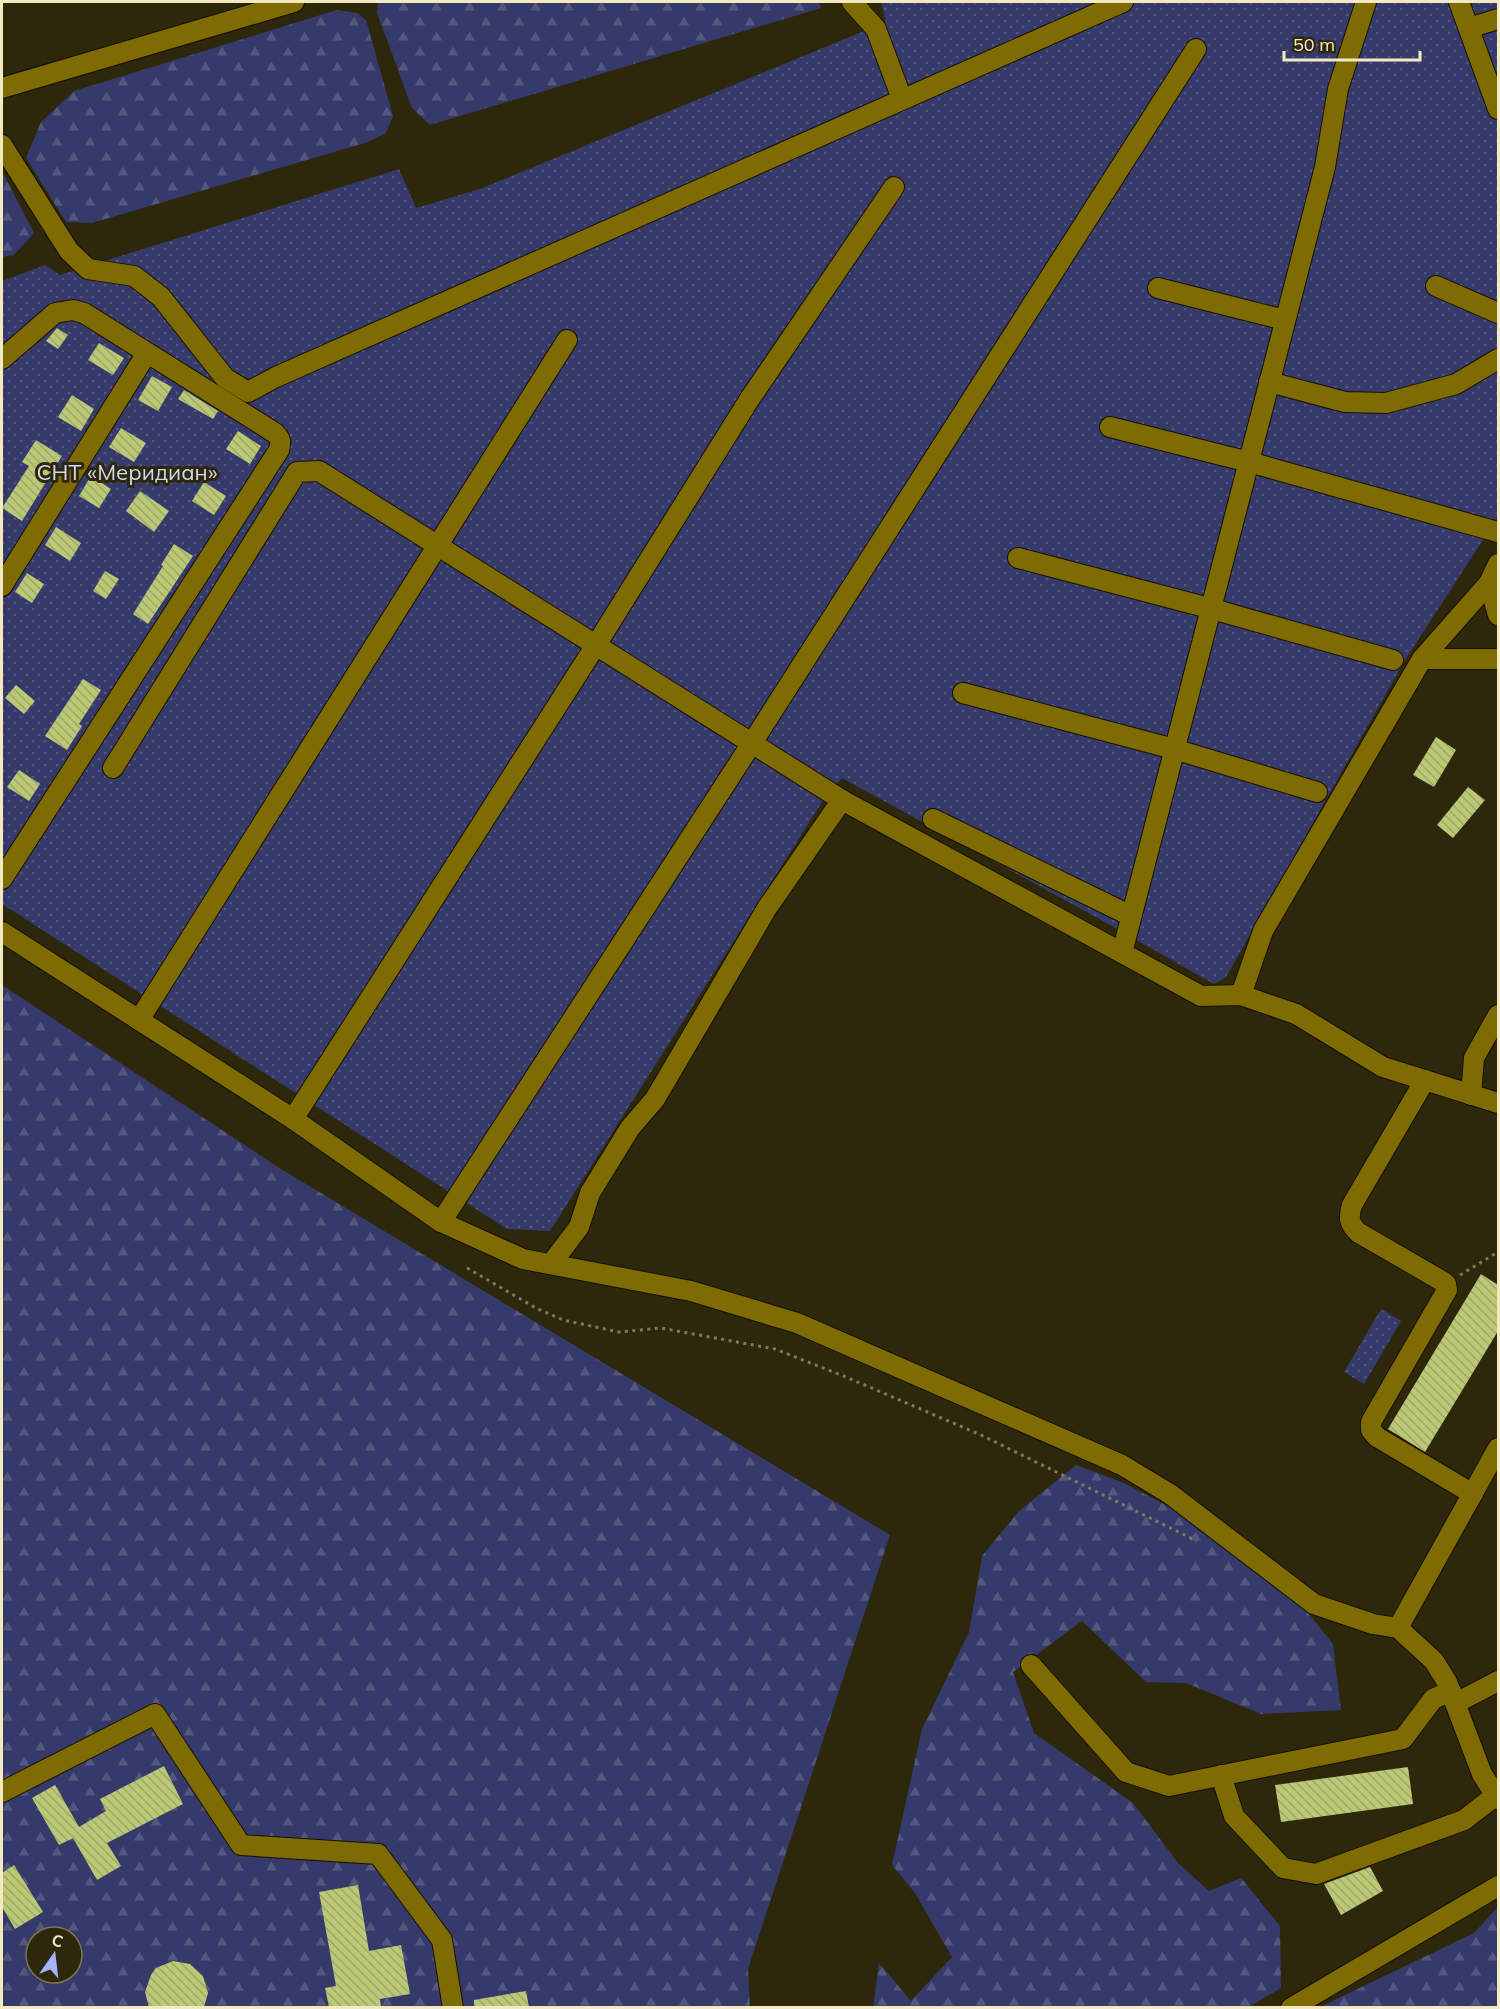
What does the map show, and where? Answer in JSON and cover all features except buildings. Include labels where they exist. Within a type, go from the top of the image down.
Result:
[{"type":"street","points":[[2,88],[294,2]]},
{"type":"street","points":[[852,2],[876,28],[902,99]]},
{"type":"street","points":[[2,145],[69,251],[88,269],[134,276],[161,297],[225,378],[248,392],[1123,2]]},
{"type":"street","points":[[1122,953],[1209,608],[1325,167],[1338,89],[1366,2]]},
{"type":"street","points":[[1459,2],[1498,109]]},
{"type":"street","points":[[1469,28],[1498,19]]},
{"type":"street","points":[[441,1222],[752,743],[1196,49]]},
{"type":"street","points":[[293,1119],[596,645],[749,400],[894,187]]},
{"type":"street","points":[[1436,286],[1498,313]]},
{"type":"street","points":[[1158,288],[1285,320]]},
{"type":"street","points":[[2,359],[55,313],[73,310],[84,313],[280,438],[279,450],[2,879]]},
{"type":"street","points":[[140,1020],[567,340]]},
{"type":"street","points":[[2,586],[147,353]]},
{"type":"street","points":[[1269,381],[1345,402],[1386,403],[1456,384],[1498,359]]},
{"type":"street","points":[[1110,427],[1248,462],[1498,532]]},
{"type":"street","points":[[113,768],[297,472],[319,471],[842,800],[1201,996],[1241,994],[1296,1014],[1383,1067],[1498,1103]]},
{"type":"street","points":[[1018,558],[1209,608],[1393,660]]},
{"type":"street","points":[[1241,994],[1263,931],[1422,659],[1489,583],[1498,564]]},
{"type":"street","points":[[1489,583],[1498,615]]},
{"type":"street","points":[[1422,659],[1498,659]]},
{"type":"street","points":[[963,693],[1174,749],[1317,792]]},
{"type":"street","points":[[551,1264],[579,1227],[590,1193],[630,1128],[656,1099],[767,908],[842,800]]},
{"type":"street","points":[[933,819],[1131,916]]},
{"type":"street","points":[[2,932],[293,1119],[441,1222],[523,1259],[691,1291],[797,1323],[1122,1465],[1170,1494],[1314,1604],[1373,1624],[1398,1628],[1434,1661],[1453,1697],[1482,1774],[1497,1797],[1464,1820],[1316,1874],[1283,1868],[1234,1816],[1221,1775]]},
{"type":"street","points":[[1471,1095],[1474,1058],[1498,1015]]},
{"type":"street","points":[[1425,1080],[1348,1215],[1351,1225],[1359,1233],[1446,1284],[1447,1290],[1371,1422],[1371,1430],[1377,1437],[1473,1494]]},
{"type":"street","points":[[1398,1628],[1498,1448]]},
{"type":"street","points":[[1031,1665],[1126,1772],[1168,1786],[1403,1739],[1433,1699],[1453,1697],[1498,1682]]},
{"type":"street","points":[[2,1792],[155,1714],[241,1845],[378,1854],[442,1940],[453,2007]]},
{"type":"street","points":[[1291,2007],[1498,1886]]},
{"type":"path","points":[[1446,1284],[1498,1252]]},
{"type":"path","points":[[467,1268],[536,1308],[562,1320],[619,1332],[661,1328],[775,1349],[981,1435],[1202,1543]]},
{"type":"green space","points":[[378,2],[819,2],[821,8],[430,125],[412,108],[377,13]]},
{"type":"green space","name":"СНТ «Меридиан»","points":[[881,2],[1498,2],[1498,517],[1405,660],[1226,977],[1214,984],[842,778],[824,799],[550,1231],[507,1229],[2,904],[2,281],[45,265],[60,275],[399,169],[416,208],[480,189],[886,22]]},
{"type":"green space","points":[[337,10],[357,13],[366,20],[393,116],[386,133],[368,142],[92,223],[66,222],[26,158],[41,122],[74,91]]},
{"type":"green space","points":[[2,171],[34,233],[14,255],[2,257]]},
{"type":"green space","points":[[2,985],[281,1169],[890,1535],[748,1969],[750,2007],[2,2007]]},
{"type":"green space","points":[[1381,1309],[1401,1321],[1364,1384],[1344,1372]]},
{"type":"green space","points":[[1076,1465],[1124,1483],[1196,1521],[1281,1579],[1333,1644],[1341,1710],[1261,1714],[1186,1683],[1146,1682],[1082,1621],[1013,1672],[1034,1733],[1133,1803],[1178,1863],[1209,1891],[1241,1878],[1280,1926],[1281,1988],[1249,2007],[873,2008],[879,1963],[911,2001],[952,1957],[915,1893],[892,1865],[922,1729],[969,1632],[982,1556],[1019,1511]]},
{"type":"green space","points":[[1498,1907],[1498,2007],[1320,2007],[1474,1933]]}]
